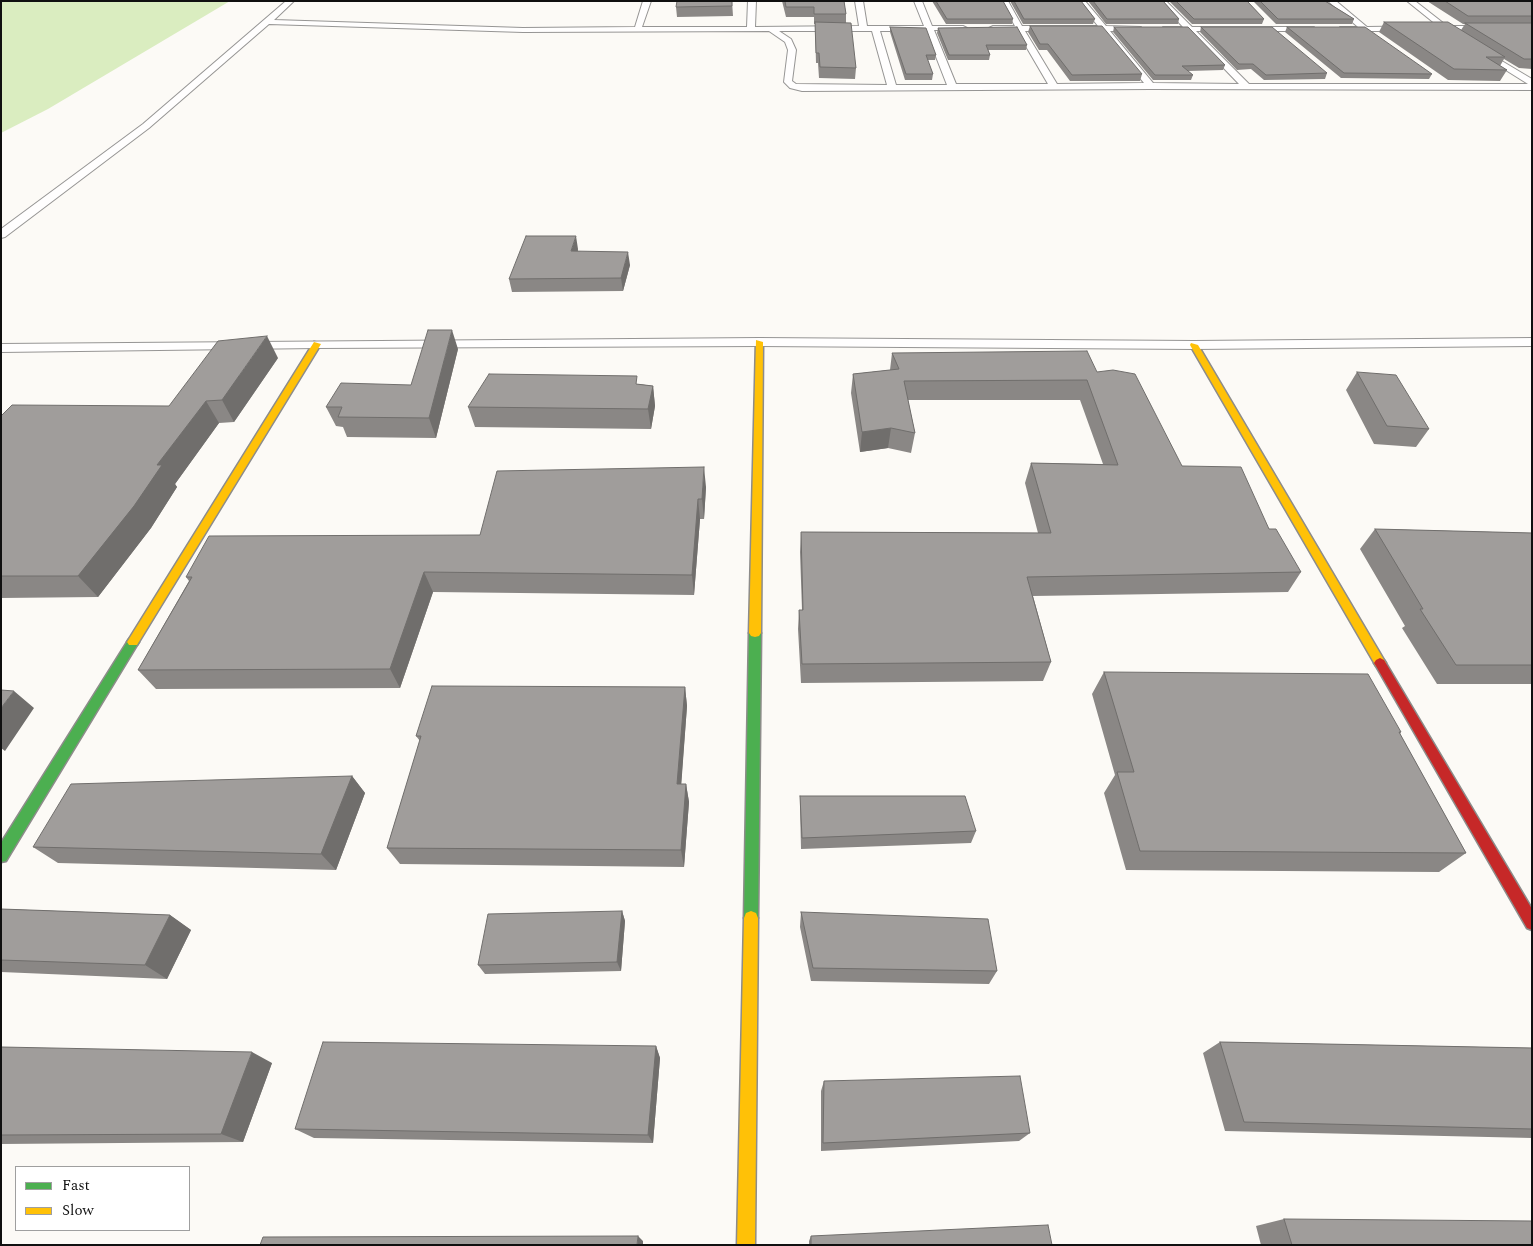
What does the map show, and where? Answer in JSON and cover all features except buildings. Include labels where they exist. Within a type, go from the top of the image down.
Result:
[{"type":"street","points":[[746,1245],[759,342]]},
{"type":"street","points":[[1,856],[317,344]]},
{"type":"street","points":[[1194,345],[1532,923]]},
{"type":"lane","points":[[1,235],[146,126],[270,22],[291,1]]},
{"type":"lane","points":[[638,29],[647,1]]},
{"type":"lane","points":[[751,28],[752,1]]},
{"type":"lane","points":[[859,1],[863,28]]},
{"type":"lane","points":[[918,1],[952,86]]},
{"type":"lane","points":[[1004,1],[1054,86]]},
{"type":"lane","points":[[1081,1],[1151,86]]},
{"type":"lane","points":[[1162,1],[1246,86]]},
{"type":"lane","points":[[1331,1],[1381,40]]},
{"type":"lane","points":[[1410,1],[1459,37]]},
{"type":"lane","points":[[270,22],[423,28],[975,28]]},
{"type":"lane","points":[[1267,22],[1282,35]]},
{"type":"lane","points":[[875,28],[892,87]]},
{"type":"lane","points":[[984,28],[1144,29]]},
{"type":"lane","points":[[1338,29],[1532,28]]},
{"type":"lane","points":[[772,29],[788,41],[792,50],[788,82],[792,86],[802,88],[1246,86],[1338,83],[1449,87],[1532,87]]},
{"type":"lane","points":[[1153,29],[1320,29]]},
{"type":"lane","points":[[1475,47],[1532,83]]},
{"type":"lane","points":[[1434,76],[1449,87]]},
{"type":"lane","points":[[1,348],[759,342],[1194,345],[1532,342]]},
{"type":"green space","points":[[1,1],[230,1],[48,109],[1,133]]},
{"type":"traffic: fast","points":[[751,918],[755,633]]},
{"type":"traffic: fast","points":[[1,856],[133,642]]},
{"type":"traffic: slow","points":[[755,633],[759,342]]},
{"type":"traffic: slow","points":[[133,642],[317,344]]},
{"type":"traffic: slow","points":[[1194,345],[1380,663]]},
{"type":"traffic: slow","points":[[746,1245],[751,918]]},
{"type":"traffic: jam","points":[[1380,663],[1532,923]]}]
